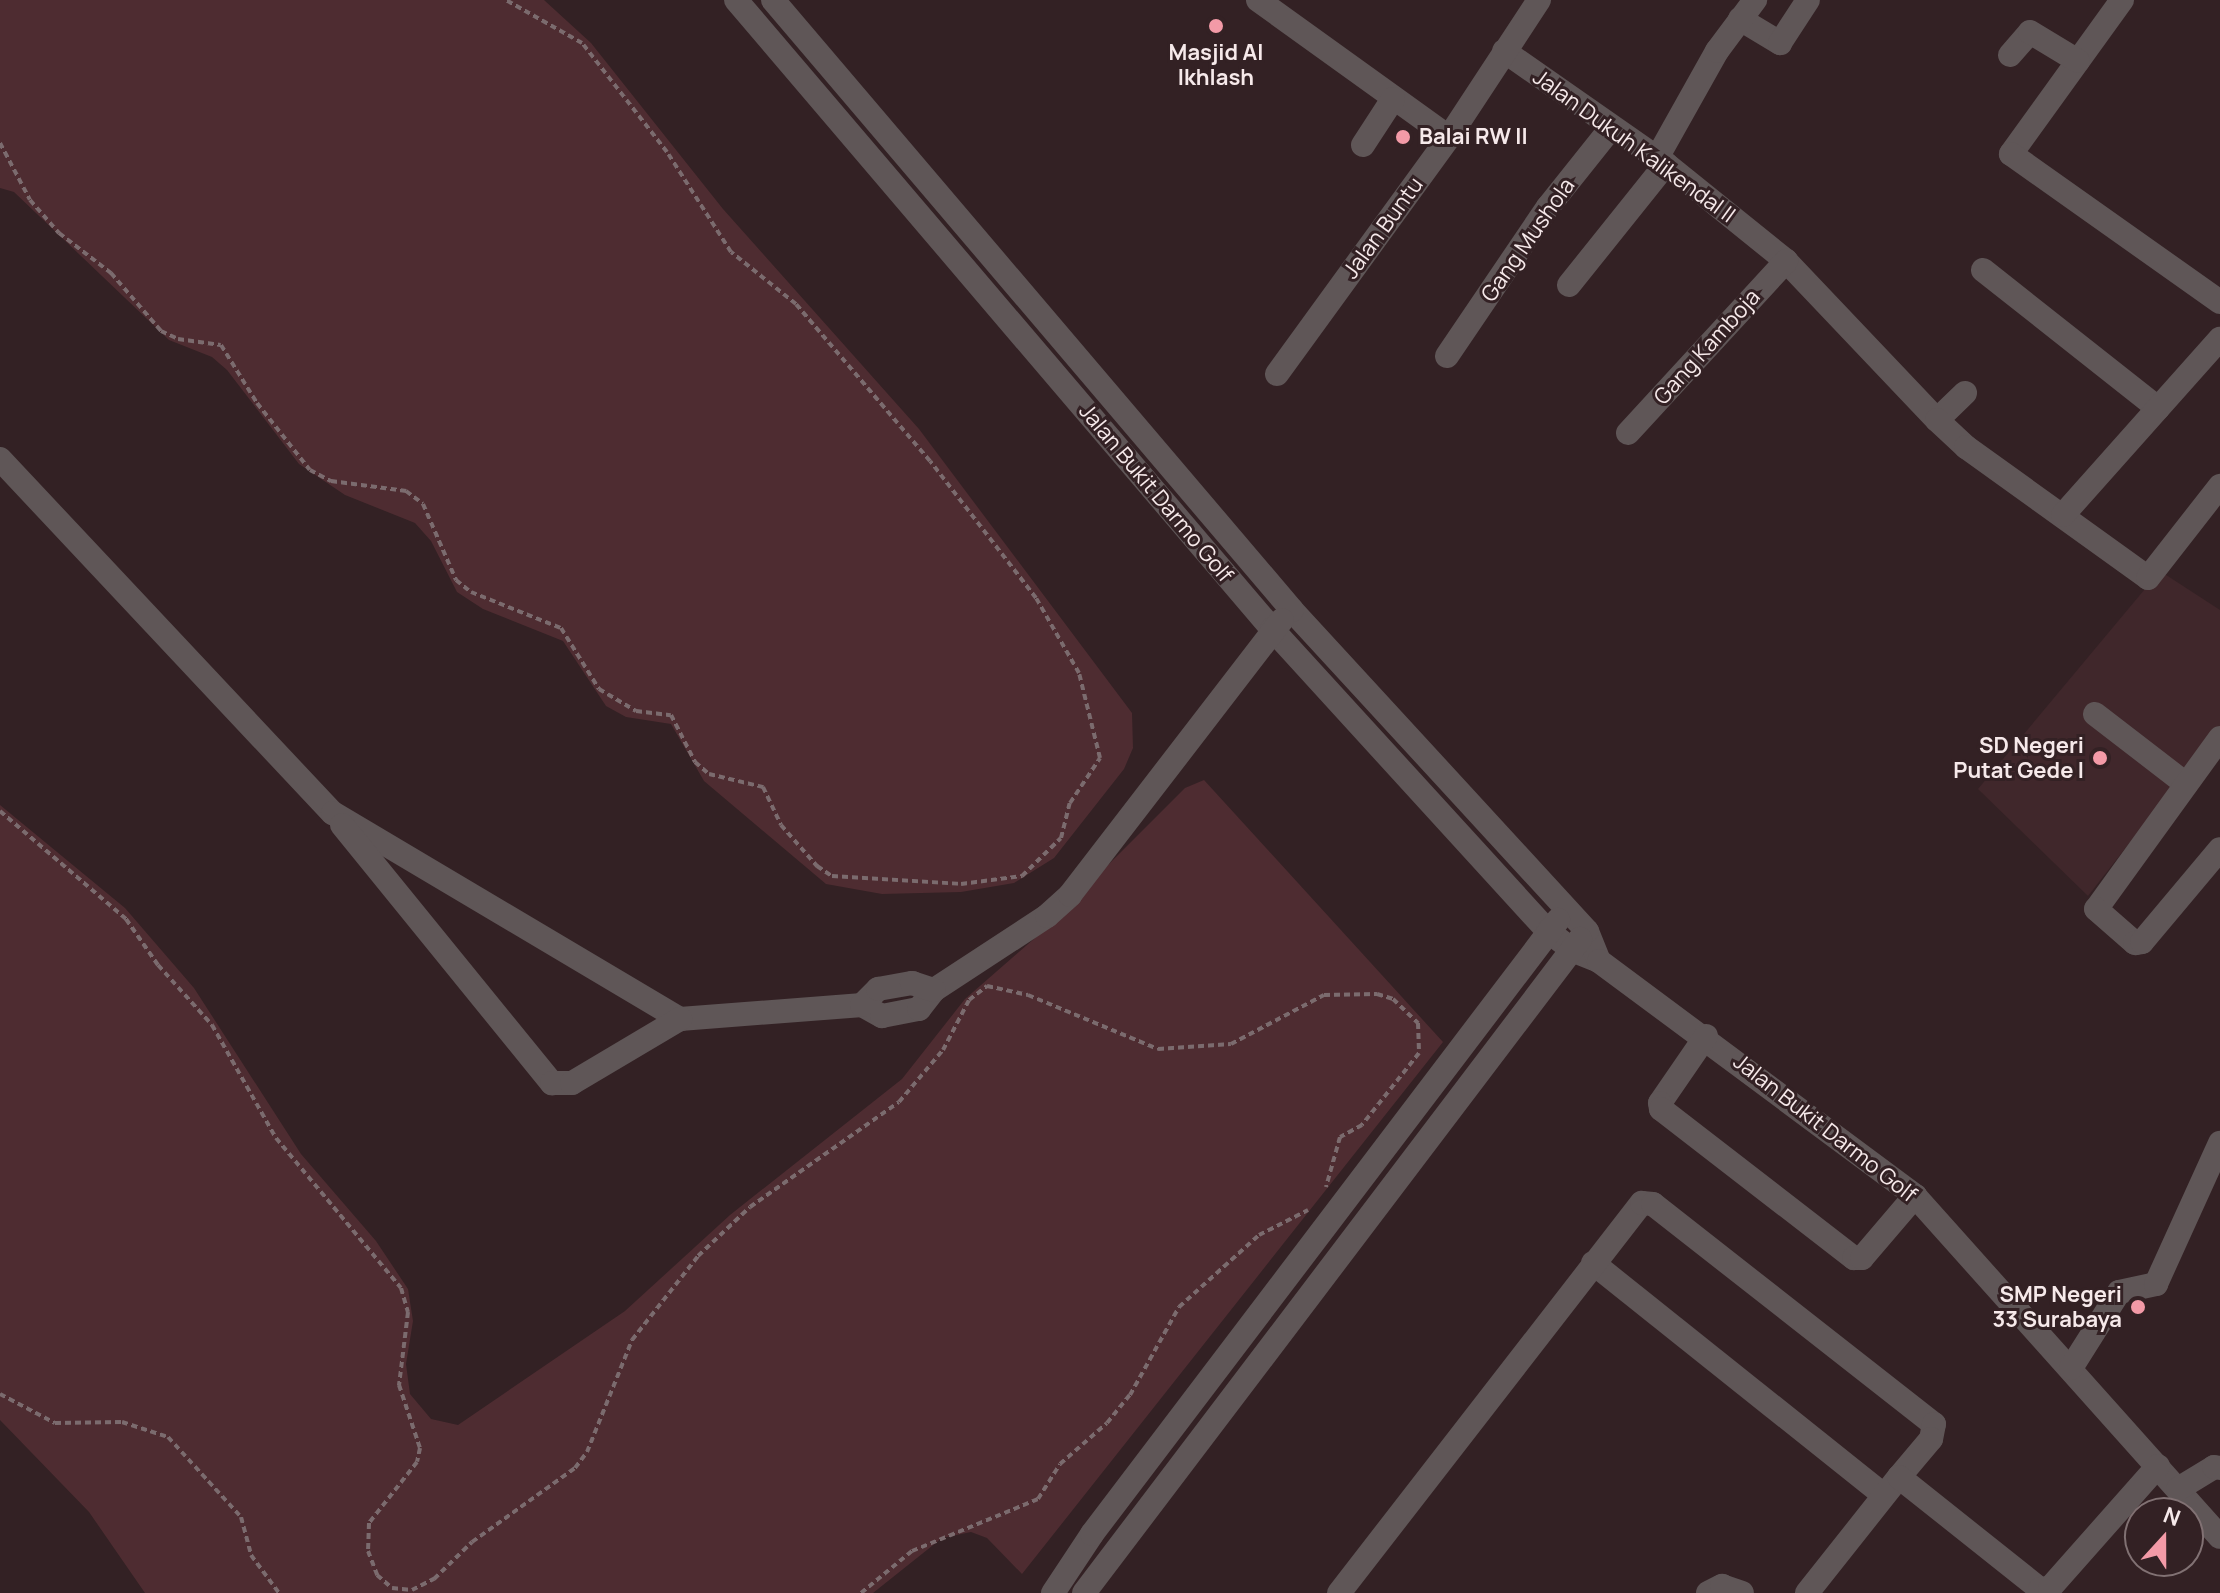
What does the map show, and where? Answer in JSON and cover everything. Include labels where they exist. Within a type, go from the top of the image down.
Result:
[{"type":"street","name":"Jalan Bukit Darmo Golf","points":[[736,0],[1272,629],[1548,931],[1572,950],[1599,961],[1706,1036],[1915,1196],[2220,1537]]},
{"type":"street","name":"Jalan Bukit Darmo Golf","points":[[773,0],[1292,610],[1587,931],[1599,961]]},
{"type":"street","points":[[1258,0],[1449,137]]},
{"type":"street","name":"Jalan Buntu","points":[[1277,374],[1449,137],[1539,0]]},
{"type":"street","points":[[1569,285],[1661,161],[1748,10],[1780,43],[1808,0]]},
{"type":"street","points":[[2122,0],[2011,149],[2014,159],[2220,302]]},
{"type":"street","points":[[2010,55],[2030,32],[2078,61]]},
{"type":"street","name":"Jalan Dukuh Kalikendal II","points":[[1504,51],[1661,161],[1786,261],[1966,447],[2148,578],[2220,486]]},
{"type":"street","points":[[1363,145],[1393,99]]},
{"type":"street","name":"Gang Mushola","points":[[1447,356],[1548,207],[1611,128]]},
{"type":"street","name":"Gang Kamboja","points":[[1628,433],[1786,261]]},
{"type":"street","points":[[1983,270],[2158,408]]},
{"type":"street","points":[[2063,515],[2220,339]]},
{"type":"street","points":[[1937,420],[1965,393]]},
{"type":"street","points":[[0,459],[333,813],[552,1083],[572,1083],[680,1019],[862,1005],[882,1016],[919,1009],[934,990],[1047,916],[1070,895],[1272,629],[1292,610]]},
{"type":"street","points":[[2095,714],[2186,784]]},
{"type":"street","points":[[2220,738],[2096,905],[2135,943],[2142,942],[2220,849]]},
{"type":"street","points":[[333,813],[680,1019]]},
{"type":"street","points":[[1053,1593],[1092,1534],[1566,910]]},
{"type":"street","points":[[1084,1593],[1587,931]]},
{"type":"street","points":[[1706,1036],[1660,1103],[1661,1109],[1854,1258],[1862,1258],[1915,1196]]},
{"type":"street","points":[[2071,1368],[2119,1292],[2156,1284],[2220,1143]]},
{"type":"street","points":[[1339,1593],[1637,1205],[1653,1204],[1934,1424],[1931,1439],[1807,1593]]},
{"type":"street","points":[[1593,1263],[1892,1486],[2040,1589],[2050,1588],[2158,1466]]},
{"type":"street","points":[[2178,1489],[2214,1467],[2220,1468]]},
{"type":"street","points":[[1708,1593],[1722,1586],[1742,1593]]},
{"type":"path","points":[[0,143],[30,200],[59,233],[111,273],[161,331],[178,339],[221,345],[257,403],[310,470],[331,481],[406,491],[423,504],[456,580],[471,592],[561,628],[599,689],[636,711],[671,715],[695,762],[709,774],[763,787],[781,825],[817,866],[832,876],[961,884],[1022,876],[1061,838],[1070,803],[1100,758],[1079,673],[1036,598],[930,461],[796,304],[731,252],[667,152],[582,43],[506,0]]},
{"type":"path","points":[[0,811],[126,919],[158,965],[212,1025],[276,1138],[401,1288],[408,1312],[399,1385],[420,1448],[401,1485],[369,1523],[377,1575],[392,1588],[412,1590],[434,1579],[472,1542],[575,1468],[587,1452],[632,1340],[698,1256],[750,1207],[899,1102],[943,1050],[969,1000],[987,986],[1028,995],[1158,1049],[1231,1044],[1324,995],[1377,994],[1393,999],[1418,1023],[1419,1053],[1362,1125],[1340,1137],[1325,1189]]},
{"type":"path","points":[[861,1593],[912,1551],[1038,1499],[1060,1464],[1107,1423],[1130,1395],[1179,1307],[1259,1235],[1308,1211],[1316,1200]]},
{"type":"path","points":[[0,1394],[55,1423],[122,1422],[168,1437],[241,1517],[251,1555],[279,1593]]},
{"type":"shaded area","points":[[0,0],[544,0],[591,43],[723,209],[919,429],[1132,713],[1133,748],[1124,769],[1054,858],[1014,883],[961,892],[882,894],[826,884],[704,781],[671,724],[626,717],[606,706],[563,641],[483,609],[457,592],[431,541],[415,523],[345,495],[299,464],[227,370],[212,357],[169,340],[14,192],[0,188]]},
{"type":"shaded area","name":"SD Negeri Putat Gede I","points":[[2160,571],[2220,610],[2220,727],[2088,896],[1978,789]]},
{"type":"shaded area","points":[[1204,780],[1443,1042],[1022,1574],[987,1538],[971,1532],[942,1538],[873,1593],[145,1593],[89,1512],[0,1420],[0,805],[125,908],[194,988],[301,1154],[376,1241],[408,1289],[413,1321],[406,1364],[410,1394],[431,1419],[458,1425],[625,1311],[730,1215],[902,1079],[965,999],[1035,938],[1185,788]]},
{"type":"place","name":"Masjid Al Ikhlash","points":[[1216,26]]},
{"type":"place","name":"Balai RW II","points":[[1403,137]]},
{"type":"place","name":"SD Negeri Putat Gede I","points":[[2100,758]]},
{"type":"place","name":"SMP Negeri 33 Surabaya","points":[[2138,1307]]}]
